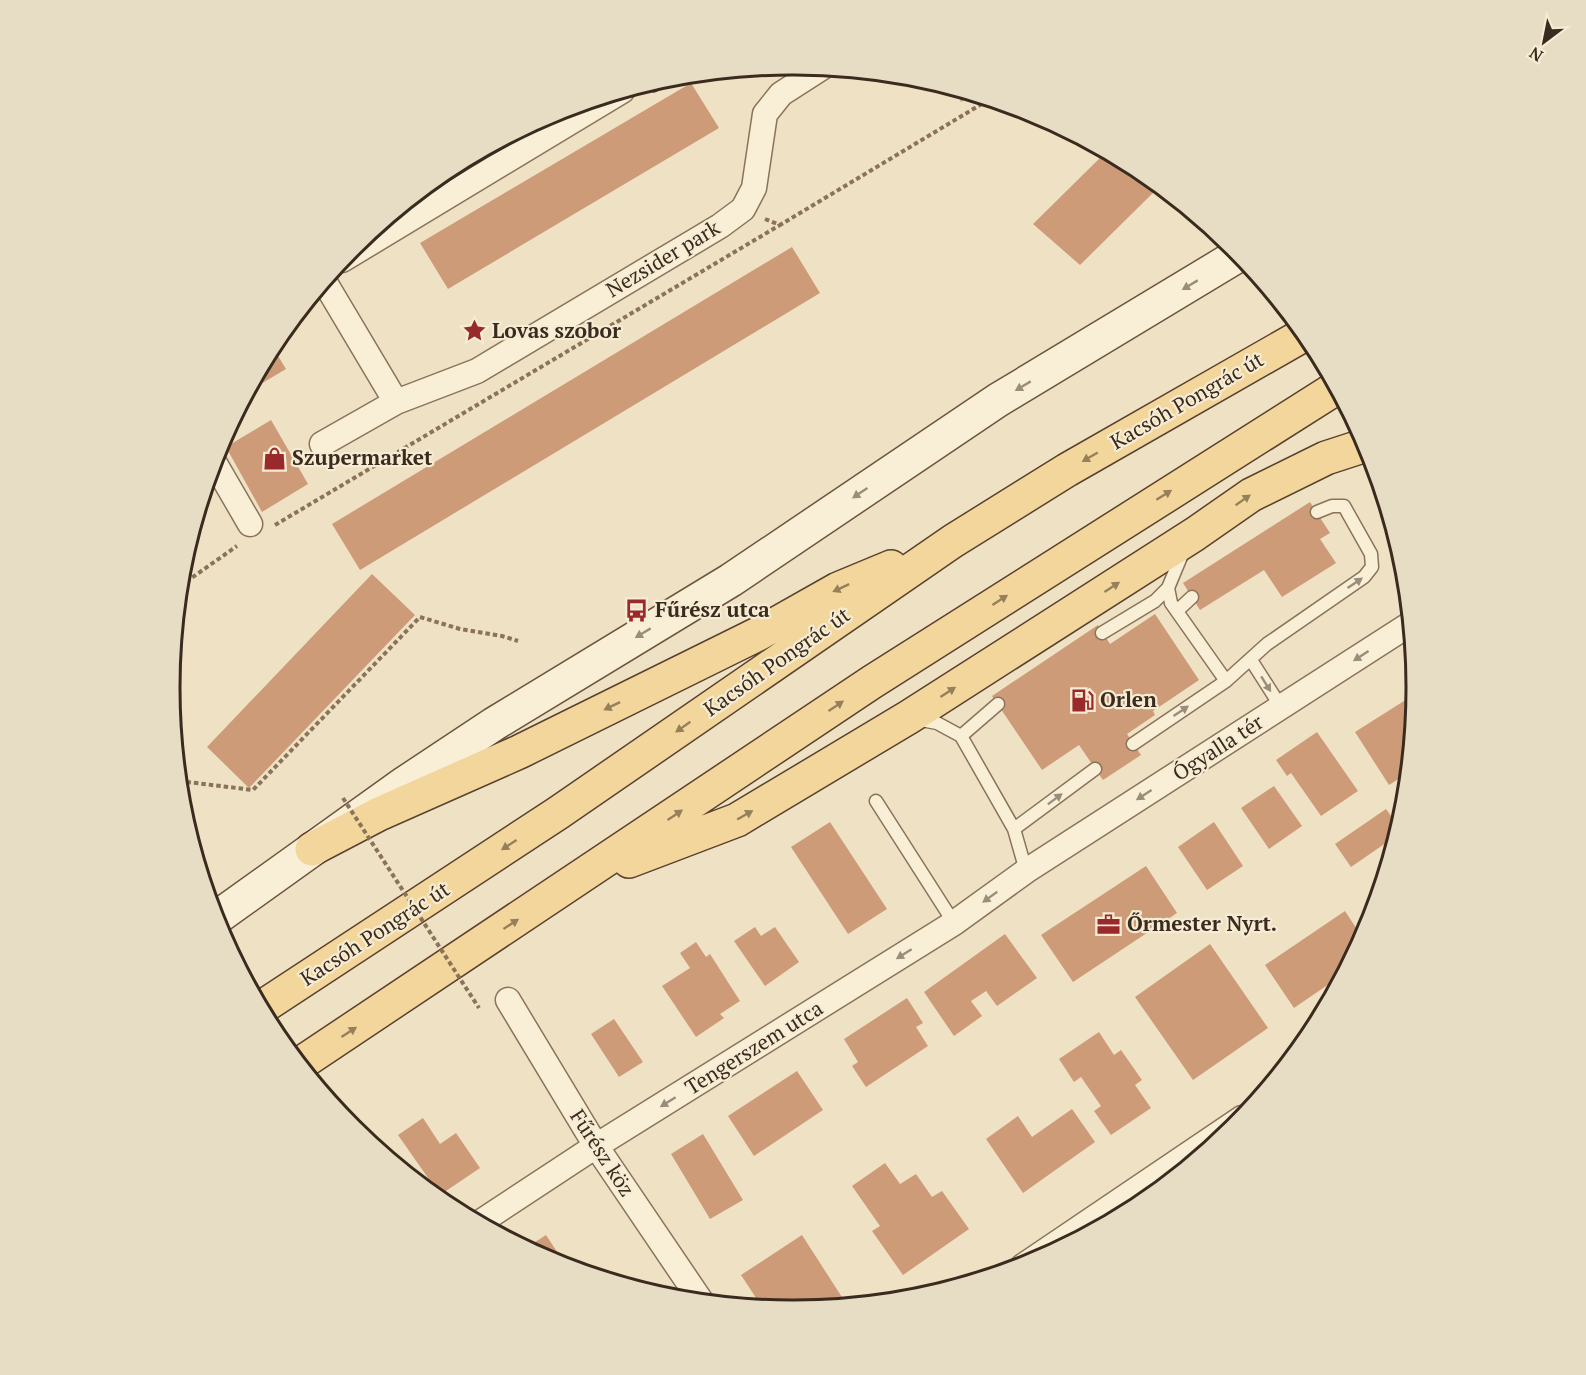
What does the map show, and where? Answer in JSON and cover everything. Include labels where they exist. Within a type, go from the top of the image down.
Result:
[{"type":"main road","name":"Kacsóh Pongrác út","points":[[269,1003],[558,813],[953,541],[1067,470],[1296,339]]},
{"type":"main road","points":[[307,1060],[882,676],[1329,392]]},
{"type":"main road","points":[[574,883],[737,820],[909,717],[1195,534],[1251,495],[1326,458],[1357,448]]},
{"type":"main road","points":[[312,849],[379,814],[458,781],[540,742],[760,633],[838,589],[953,541]]},
{"type":"street","name":"Nezsider park","points":[[321,444],[396,402],[477,371],[720,226],[743,209],[754,188],[765,114],[781,94],[811,75]]},
{"type":"street","points":[[375,240],[590,110]]},
{"type":"street","points":[[223,912],[494,724],[731,580],[998,400],[1231,259]]},
{"type":"street","points":[[328,288],[396,402]]},
{"type":"street","points":[[220,472],[254,532]]},
{"type":"street","name":"Ógyalla tér","points":[[1026,871],[1402,629]]},
{"type":"street","name":"Tengerszem utca","points":[[487,1218],[596,1146],[954,923],[1026,871]]},
{"type":"street","name":"Fűrész köz","points":[[508,1000],[596,1146],[695,1292]]},
{"type":"street","points":[[1074,1232],[1194,1151]]},
{"type":"lane","points":[[1133,744],[1226,681],[1267,644],[1364,577],[1372,567],[1371,554],[1344,506],[1332,506],[1317,512]]},
{"type":"lane","points":[[1102,633],[1155,601],[1168,588],[1177,561],[1195,534]]},
{"type":"lane","points":[[1168,588],[1171,603],[1226,681]]},
{"type":"lane","points":[[1177,611],[1192,597]]},
{"type":"lane","points":[[1251,660],[1281,707]]},
{"type":"lane","points":[[961,736],[998,704]]},
{"type":"lane","points":[[909,717],[937,723],[961,736],[1014,829],[1026,871]]},
{"type":"lane","points":[[1014,829],[1095,769]]},
{"type":"lane","points":[[876,801],[954,923]]},
{"type":"path","points":[[190,578],[254,532],[780,225],[980,105]]},
{"type":"path","points":[[743,209],[780,225]]},
{"type":"path","points":[[188,782],[253,790],[420,617],[460,629],[518,641]]},
{"type":"path","points":[[343,798],[479,1008]]},
{"type":"building","points":[[689,84],[692,84],[719,128],[448,289],[420,243]]},
{"type":"building","points":[[1100,158],[1153,193],[1080,265],[1033,224]]},
{"type":"building","points":[[792,247],[820,293],[360,570],[332,524]]},
{"type":"building","points":[[278,356],[286,369],[262,383]]},
{"type":"building","points":[[271,420],[308,484],[262,512],[228,451],[231,444]]},
{"type":"building","points":[[1310,502],[1330,533],[1320,539],[1336,563],[1282,597],[1264,570],[1200,610],[1183,583]]},
{"type":"building","points":[[372,574],[415,615],[249,788],[207,747]]},
{"type":"building","name":"Orlen","points":[[1155,614],[1199,680],[1153,711],[1155,715],[1127,734],[1141,755],[1103,780],[1079,745],[1042,770],[992,696],[1098,625],[1110,644]]},
{"type":"building","points":[[1405,700],[1398,779],[1389,785],[1355,732]]},
{"type":"building","points":[[1317,732],[1358,791],[1321,816],[1291,773],[1287,776],[1276,760]]},
{"type":"building","points":[[1274,786],[1302,826],[1269,849],[1241,808]]},
{"type":"building","points":[[1386,809],[1392,817],[1386,843],[1351,867],[1335,844]]},
{"type":"building","points":[[830,822],[887,909],[848,934],[791,847]]},
{"type":"building","points":[[1214,822],[1243,866],[1207,890],[1178,847]]},
{"type":"building","name":"Őrmester Nyrt.","points":[[1146,866],[1177,913],[1073,982],[1041,935]]},
{"type":"building","points":[[1345,911],[1356,928],[1328,985],[1294,1008],[1265,965]]},
{"type":"building","points":[[755,927],[761,936],[775,927],[799,962],[765,986],[734,941]]},
{"type":"building","points":[[1005,934],[1037,978],[997,1006],[986,991],[971,1001],[982,1016],[954,1036],[924,992]]},
{"type":"building","points":[[696,942],[706,957],[710,954],[740,1001],[720,1014],[724,1018],[696,1037],[662,986],[690,968],[680,953]]},
{"type":"building","points":[[1210,944],[1268,1028],[1193,1080],[1135,997]]},
{"type":"building","points":[[907,998],[923,1023],[916,1027],[928,1046],[866,1087],[852,1066],[858,1062],[844,1039]]},
{"type":"building","points":[[614,1019],[643,1062],[619,1077],[591,1034]]},
{"type":"building","points":[[1099,1032],[1114,1055],[1121,1050],[1142,1080],[1135,1085],[1151,1108],[1111,1135],[1094,1111],[1101,1106],[1081,1077],[1074,1082],[1059,1059]]},
{"type":"building","points":[[797,1071],[823,1110],[754,1156],[728,1116]]},
{"type":"building","points":[[1072,1109],[1095,1142],[1023,1193],[986,1139],[1018,1116],[1032,1137]]},
{"type":"building","points":[[423,1118],[440,1144],[456,1133],[480,1168],[445,1191],[429,1180],[398,1135]]},
{"type":"building","points":[[703,1134],[743,1200],[710,1219],[671,1154]]},
{"type":"building","points":[[885,1163],[900,1184],[916,1174],[932,1197],[942,1191],[969,1229],[903,1275],[872,1231],[880,1226],[852,1186]]},
{"type":"building","points":[[546,1235],[557,1252],[535,1242]]},
{"type":"building","points":[[802,1235],[843,1298],[757,1299],[741,1275]]},
{"type":"place","name":"Lovas szobor","points":[[474,331]]},
{"type":"place","name":"Szupermarket","points":[[274,458]]},
{"type":"place","name":"Fűrész utca","points":[[637,610]]},
{"type":"place","name":"Orlen","points":[[1082,700]]},
{"type":"place","name":"Őrmester Nyrt.","points":[[1109,924]]}]
